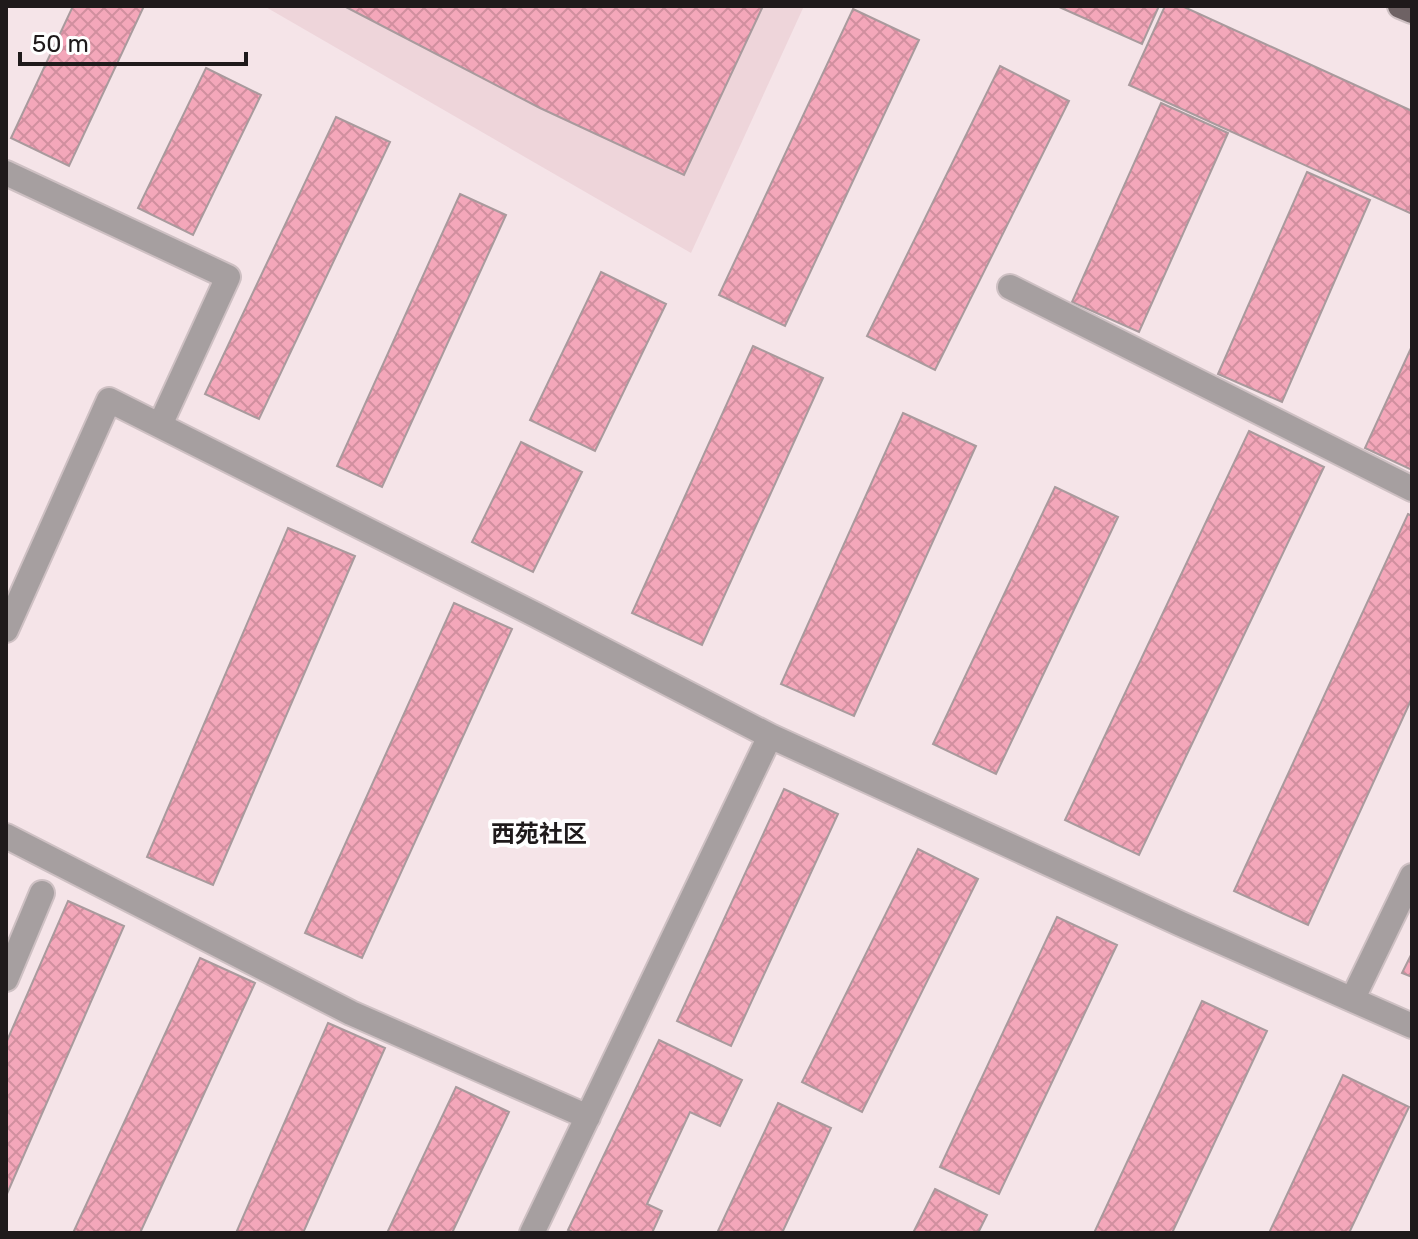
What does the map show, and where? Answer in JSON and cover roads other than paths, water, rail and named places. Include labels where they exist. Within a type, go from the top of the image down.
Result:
[{"type":"main road","points":[[1400,6],[1412,11]]},
{"type":"street","points":[[6,173],[228,277],[160,425]]},
{"type":"street","points":[[1010,287],[1412,489]]},
{"type":"street","points":[[6,630],[109,400],[770,736],[1412,1026]]},
{"type":"street","points":[[532,1233],[770,736]]},
{"type":"street","points":[[6,836],[351,1013],[588,1117]]},
{"type":"street","points":[[1353,998],[1412,876]]},
{"type":"street","points":[[6,979],[42,893]]},
{"type":"district","name":"西苑社区","points":[[539,834]]}]
